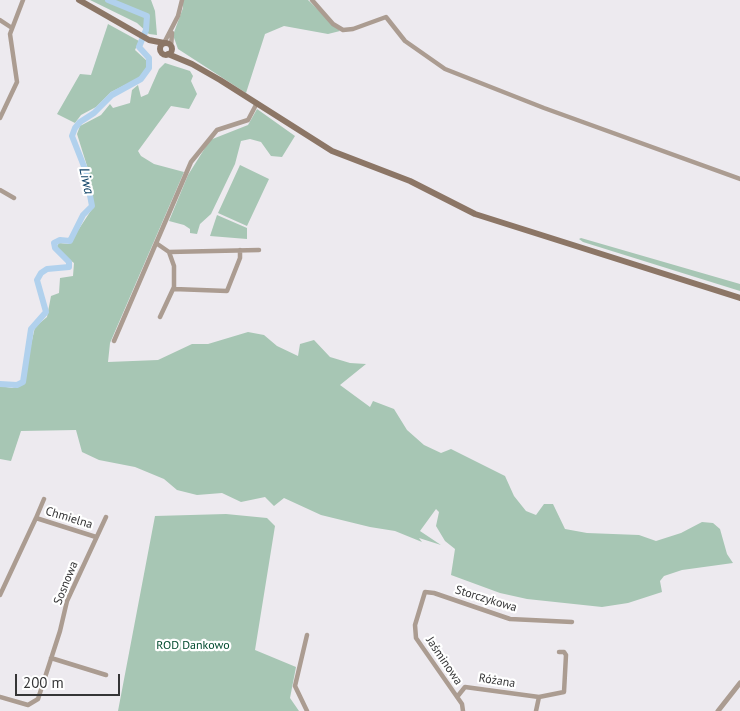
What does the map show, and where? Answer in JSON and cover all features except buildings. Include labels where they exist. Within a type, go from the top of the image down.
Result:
[{"type":"main road","points":[[79,0],[149,40],[163,54],[168,54],[192,64]]},
{"type":"main road","points":[[149,40],[164,43],[171,47],[192,64],[332,150],[410,181],[479,216],[740,298]]},
{"type":"main road","points":[[160,49],[164,43]]},
{"type":"main road","points":[[168,54],[171,47]]},
{"type":"street","points":[[0,118],[17,79],[11,45],[12,28],[23,0]]},
{"type":"street","points":[[164,43],[173,27],[182,0]]},
{"type":"street","points":[[312,0],[333,24],[343,30],[360,27],[386,17],[405,41],[445,69],[544,108],[740,179]]},
{"type":"street","points":[[0,20],[12,28]]},
{"type":"street","points":[[171,47],[173,27]]},
{"type":"street","points":[[114,341],[196,155],[220,128],[248,120],[257,103]]},
{"type":"street","points":[[0,190],[14,198]]},
{"type":"street","points":[[156,243],[169,252],[174,266],[174,289],[160,317]]},
{"type":"street","points":[[174,289],[227,291],[240,258],[240,250]]},
{"type":"street","points":[[169,252],[259,250]]},
{"type":"street","name":"Chmielna","points":[[0,595],[44,499]]},
{"type":"street","name":"Sosnowa","points":[[0,697],[28,705],[35,703],[51,658],[68,600],[106,517]]},
{"type":"street","name":"Chmielna","points":[[36,518],[96,537]]},
{"type":"street","name":"Storczykowa","points":[[425,592],[434,593],[510,619],[572,622]]},
{"type":"street","name":"Jaśminowa","points":[[425,592],[415,625],[416,638],[462,704],[463,711]]},
{"type":"street","points":[[306,635],[295,686],[307,711]]},
{"type":"street","name":"Różana","points":[[457,697],[464,687],[539,697],[564,692],[566,655],[564,652],[559,652]]},
{"type":"street","points":[[51,658],[106,675]]},
{"type":"street","points":[[718,711],[740,683]]},
{"type":"street","points":[[536,711],[539,697]]},
{"type":"green space","points":[[90,0],[151,0],[155,11],[157,35],[149,34],[137,23]]},
{"type":"green space","points":[[183,0],[308,0],[340,31],[328,34],[284,26],[265,34],[246,93],[178,49],[173,35],[183,8]]},
{"type":"green space","points":[[108,24],[139,41],[135,50],[147,61],[146,71],[137,79],[111,92],[96,107],[81,115],[75,123],[57,114],[80,74],[91,75]]},
{"type":"green space","points":[[165,63],[190,71],[193,76],[191,81],[197,94],[189,109],[171,106],[138,151],[141,156],[154,164],[184,172],[110,343],[108,362],[158,360],[192,344],[208,344],[248,332],[264,335],[277,346],[298,356],[300,344],[314,340],[330,357],[350,363],[366,364],[340,385],[370,407],[373,401],[394,409],[407,430],[424,445],[441,453],[451,449],[505,476],[514,496],[526,511],[536,515],[544,504],[553,504],[565,529],[587,533],[639,535],[656,541],[681,533],[702,522],[713,523],[720,529],[727,554],[733,563],[682,570],[664,576],[660,581],[662,592],[628,603],[602,607],[527,599],[500,593],[451,575],[455,549],[445,541],[436,526],[439,512],[436,509],[420,531],[441,545],[419,538],[422,542],[395,531],[321,515],[284,498],[274,506],[265,497],[241,502],[222,493],[197,495],[177,490],[164,479],[135,467],[99,460],[82,452],[76,430],[21,431],[11,461],[0,459],[0,386],[12,388],[22,385],[35,327],[47,317],[51,296],[59,293],[60,278],[73,276],[74,263],[60,252],[57,246],[59,243],[69,244],[92,209],[93,197],[89,190],[88,169],[77,134],[80,126],[101,115],[110,104],[113,108],[130,103],[132,90],[138,85],[141,97],[148,94],[159,69]]},
{"type":"green space","points":[[257,109],[295,136],[282,157],[271,156],[261,142],[250,139],[241,141],[235,164],[211,214],[200,224],[197,234],[190,233],[190,229],[184,225],[169,221],[188,175],[210,140],[248,125]]},
{"type":"green space","points":[[240,165],[269,179],[247,226],[218,213]]},
{"type":"green space","points":[[217,215],[247,228],[247,239],[210,236]]},
{"type":"green space","points":[[581,238],[740,284],[740,291],[583,242],[579,239]]},
{"type":"green space","name":"ROD Dankowo","points":[[226,514],[267,518],[275,526],[255,650],[296,667],[290,698],[299,711],[118,711],[155,516]]},
{"type":"waterway","name":"Liwa","points":[[0,384],[17,385],[23,382],[31,329],[46,312],[37,280],[41,273],[47,269],[69,267],[69,262],[55,248],[54,243],[60,240],[70,241],[83,215],[92,206],[85,169],[72,136],[75,128],[112,95],[141,79],[149,68],[149,58],[139,47],[146,30],[147,16],[108,0]]}]
